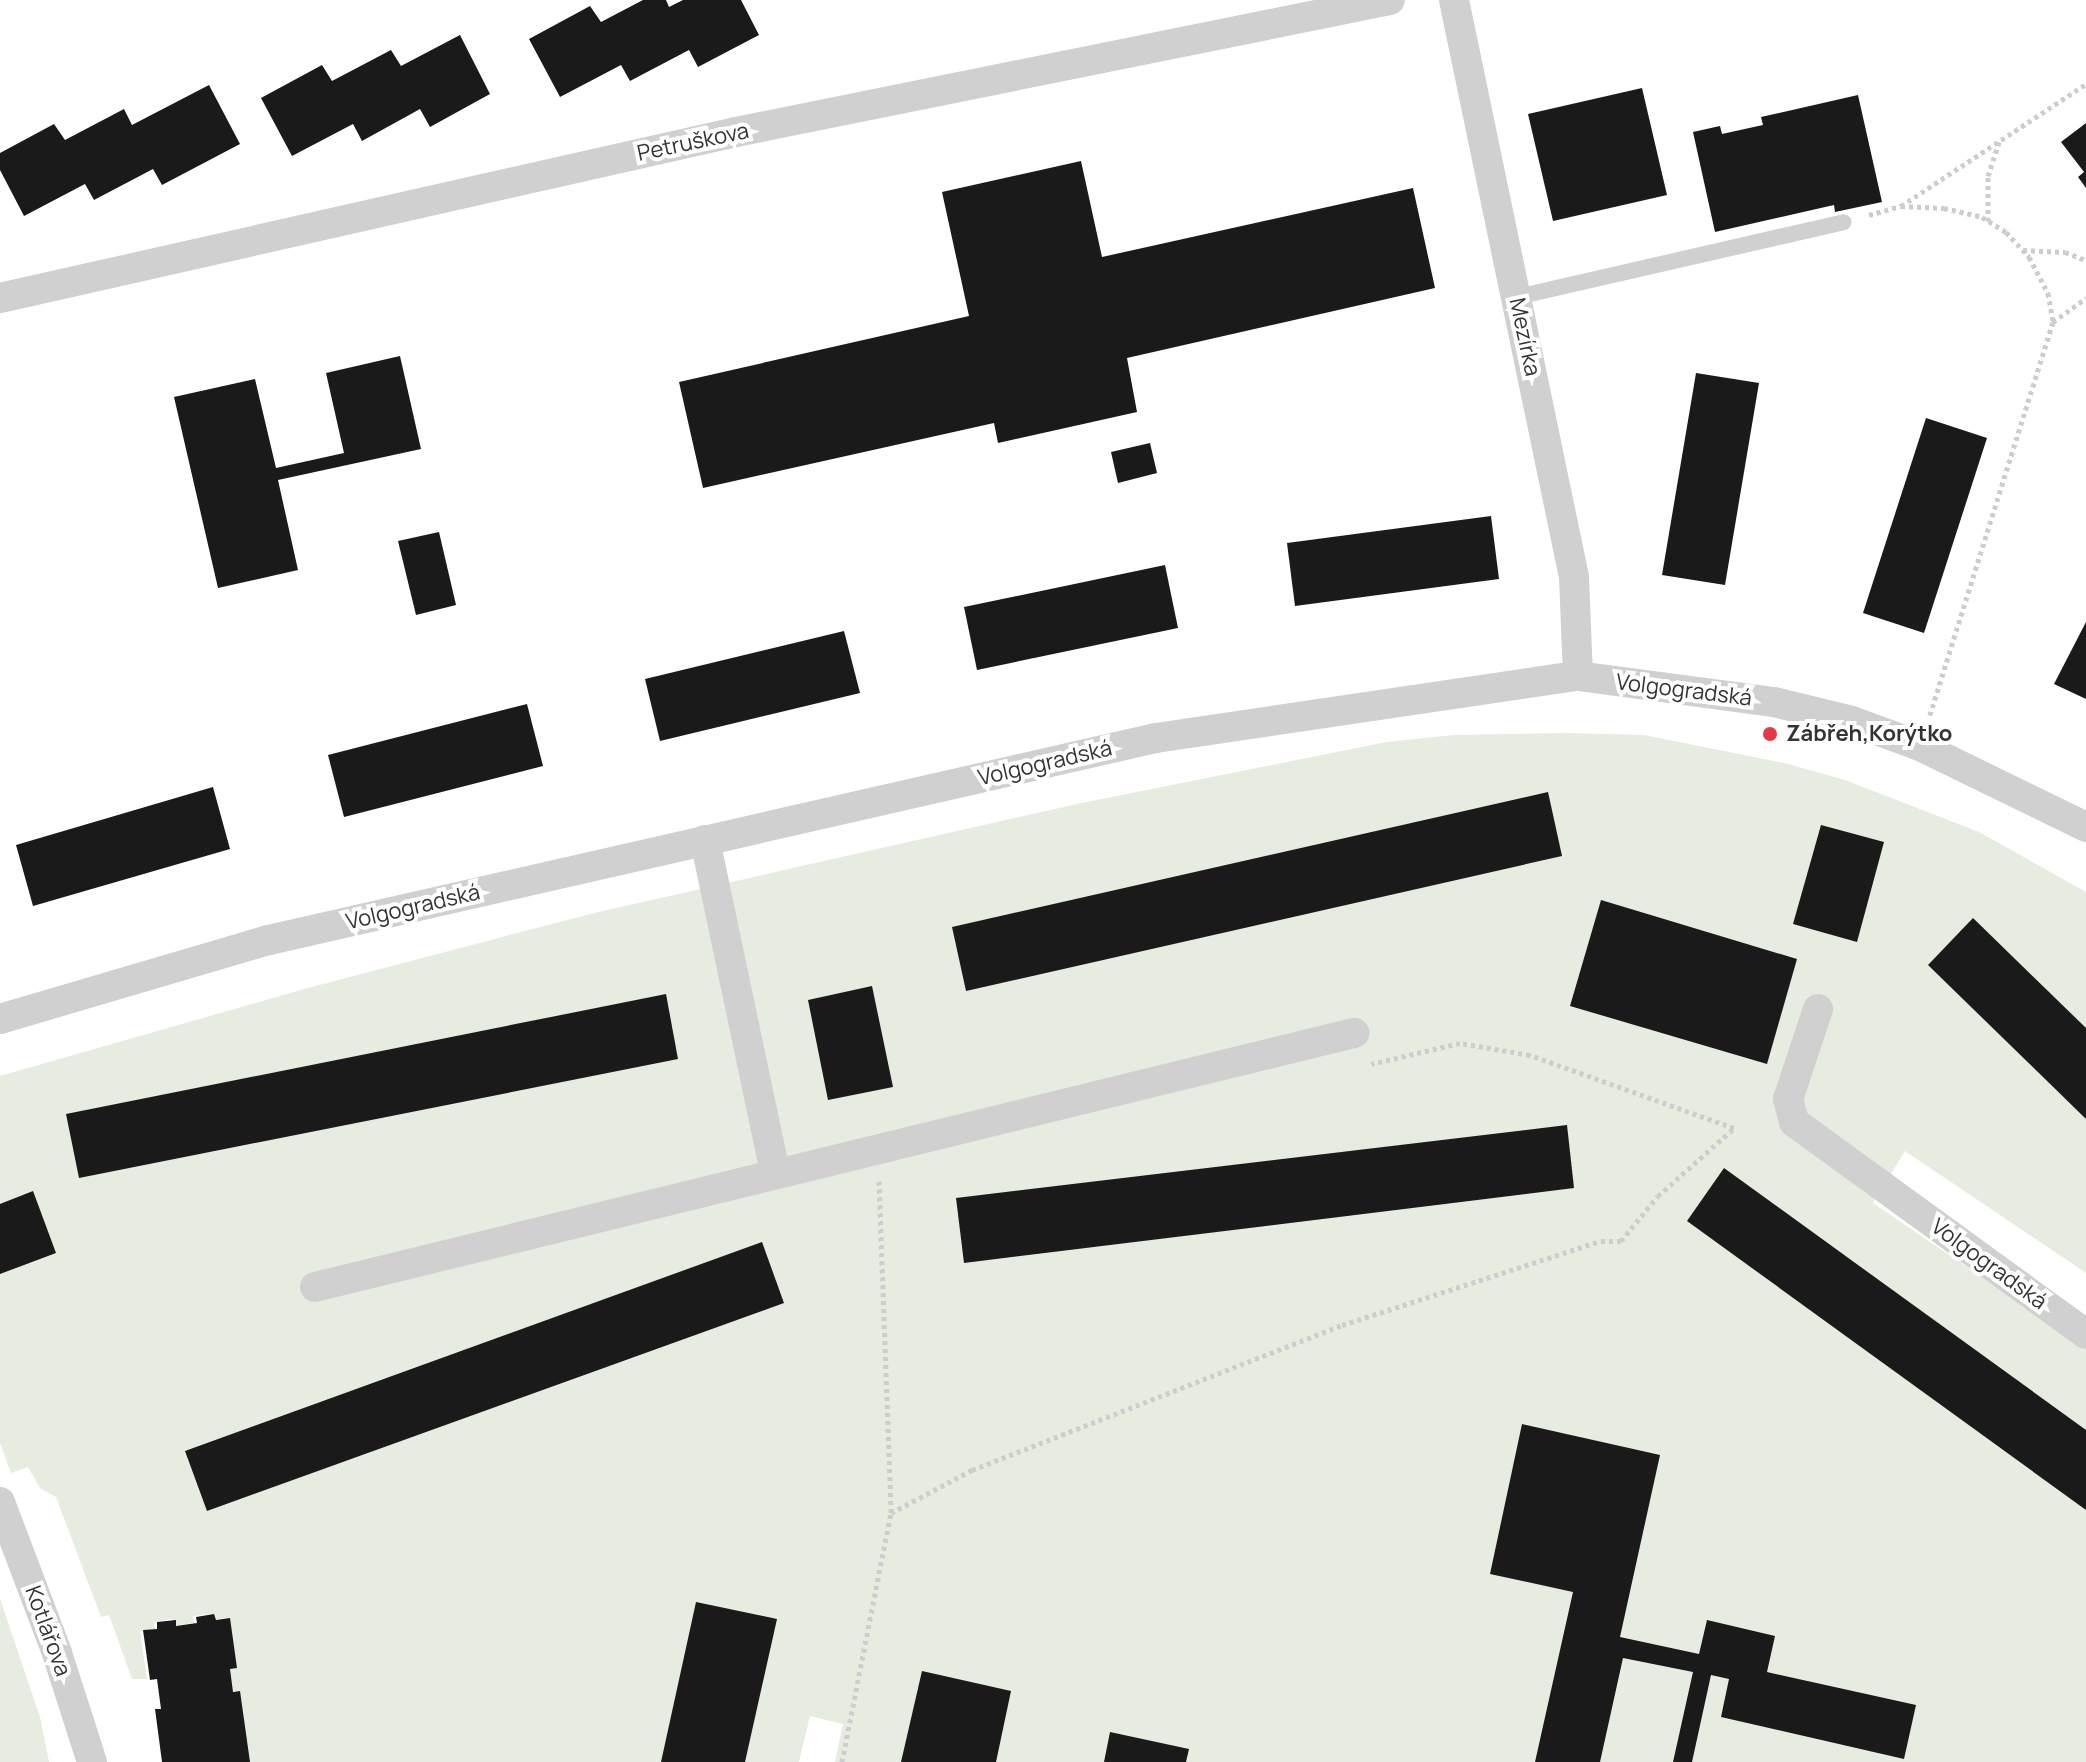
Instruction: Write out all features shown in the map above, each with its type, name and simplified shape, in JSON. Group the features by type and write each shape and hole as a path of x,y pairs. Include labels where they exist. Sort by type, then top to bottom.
{"street":[{"name":"Petruškova","path":"0,298 736,132 1390,0"},
{"name":"Mezírka","path":"1454,0 1574,577 1578,676"},
{"name":"Volgogradská","path":"0,1019 269,940 1156,738 1578,676 1774,702 1852,721 1920,746 2086,827"},
{"path":"705,840 775,1172"},
{"name":"Volgogradská","path":"1818,1009 1788,1099 1794,1122 2086,1334"},
{"path":"315,1287 775,1172 1354,1033"},
{"name":"Kotlářova","path":"0,1502 57,1653 92,1762"}],"lane":[{"path":"1517,297 1844,222"}],"path":[{"path":"1844,222 1901,206 2086,84"},
{"path":"1988,221 1988,176 1999,141"},
{"path":"1901,206 1944,208 1988,221 2006,232 2022,250 2048,293 2053,322 1920,746"},
{"path":"2022,250 2065,252 2086,260"},
{"path":"2053,322 2086,298"},
{"path":"891,1513 972,1470 1342,1325 1601,1241 1621,1241 1658,1196 1734,1128 1530,1055 1460,1043 1356,1068"},
{"path":"842,1762 891,1513 879,1180 895,1176"}],"shaded area":[{"path":"1454,735 1644,735 1784,763 1845,780 1979,832 2086,892 2086,1273 1905,1151 1873,1203 2086,1348 2086,1762 835,1762 843,1724 810,1716 799,1762 247,1762 237,1691 230,1691 227,1668 234,1667 227,1618 213,1620 211,1614 193,1616 194,1623 174,1626 172,1619 154,1622 155,1629 140,1631 147,1679 132,1679 109,1615 101,1617 56,1497 40,1488 28,1467 11,1473 0,1443 0,1076 308,988 594,913 1077,804 1387,742"},
{"path":"0,1599 40,1717 49,1762 0,1762"}],"building":[{"path":"643,0 666,0 669,7 683,0 741,0 759,35 698,67 689,50 630,81 621,65 560,97 529,39 590,6 601,22"},
{"path":"460,35 490,94 430,127 420,109 362,141 353,124 292,156 261,98 322,65 332,81 391,50 401,66"},
{"path":"209,85 240,144 162,185 153,169 94,200 85,184 24,216 0,170 0,153 54,124 65,140 124,109 132,125"},
{"path":"1642,88 1667,195 1553,221 1528,114"},
{"path":"1858,95 1882,202 1835,212 1834,205 1715,232 1693,132 1720,126 1722,134 1763,125 1761,117"},
{"path":"2086,123 2086,188 2078,177 2084,172 2061,142"},
{"path":"1081,161 1102,257 1413,188 1435,288 1127,358 1137,412 998,443 994,423 703,488 679,382 969,316 942,192"},
{"path":"400,356 421,449 278,480 298,570 218,588 174,397 255,379 276,468 344,453 326,373"},
{"path":"1696,373 1759,383 1725,585 1662,575"},
{"path":"1926,418 1987,438 1924,633 1863,613"},
{"path":"1150,443 1157,473 1118,483 1111,452"},
{"path":"1491,516 1499,579 1295,606 1287,543"},
{"path":"439,532 456,605 416,615 398,541"},
{"path":"1165,565 1178,628 977,670 964,607"},
{"path":"2086,622 2086,699 2054,684"},
{"path":"844,631 860,693 660,741 645,679"},
{"path":"527,704 543,766 344,817 328,755"},
{"path":"213,787 230,849 33,906 16,845"},
{"path":"1548,792 1562,856 966,991 952,927"},
{"path":"1821,825 1884,842 1857,942 1793,924"},
{"path":"1601,900 1797,959 1767,1064 1570,1006"},
{"path":"1973,918 2086,1028 2086,1119 1928,965"},
{"path":"872,986 893,1087 828,1100 808,1000"},
{"path":"666,994 678,1059 79,1178 66,1114"},
{"path":"1567,1125 1574,1188 964,1263 956,1198"},
{"path":"1724,1168 2086,1430 2086,1510 1687,1221"},
{"path":"33,1191 56,1253 0,1274 0,1204"},
{"path":"762,1242 784,1303 207,1511 185,1451"},
{"path":"1522,1424 1660,1455 1620,1637 1699,1654 1707,1620 1775,1636 1767,1672 1916,1705 1904,1759 1721,1717 1729,1679 1711,1675 1692,1762 1673,1762 1693,1672 1623,1658 1600,1762 1535,1762 1573,1592 1490,1574"},
{"path":"696,1602 777,1619 745,1762 661,1762"},
{"path":"214,1614 216,1620 230,1618 237,1668 230,1669 233,1692 240,1691 250,1762 162,1762 155,1709 161,1709 157,1679 150,1680 143,1630 157,1629 157,1622 176,1620 176,1626 197,1623 196,1617"},
{"path":"922,1671 1011,1691 996,1762 901,1762"},
{"path":"1110,1732 1189,1749 1186,1762 1104,1762"}],"place":[{"name":"Zábřeh,Korýtko","path":"1770,734"}]}
